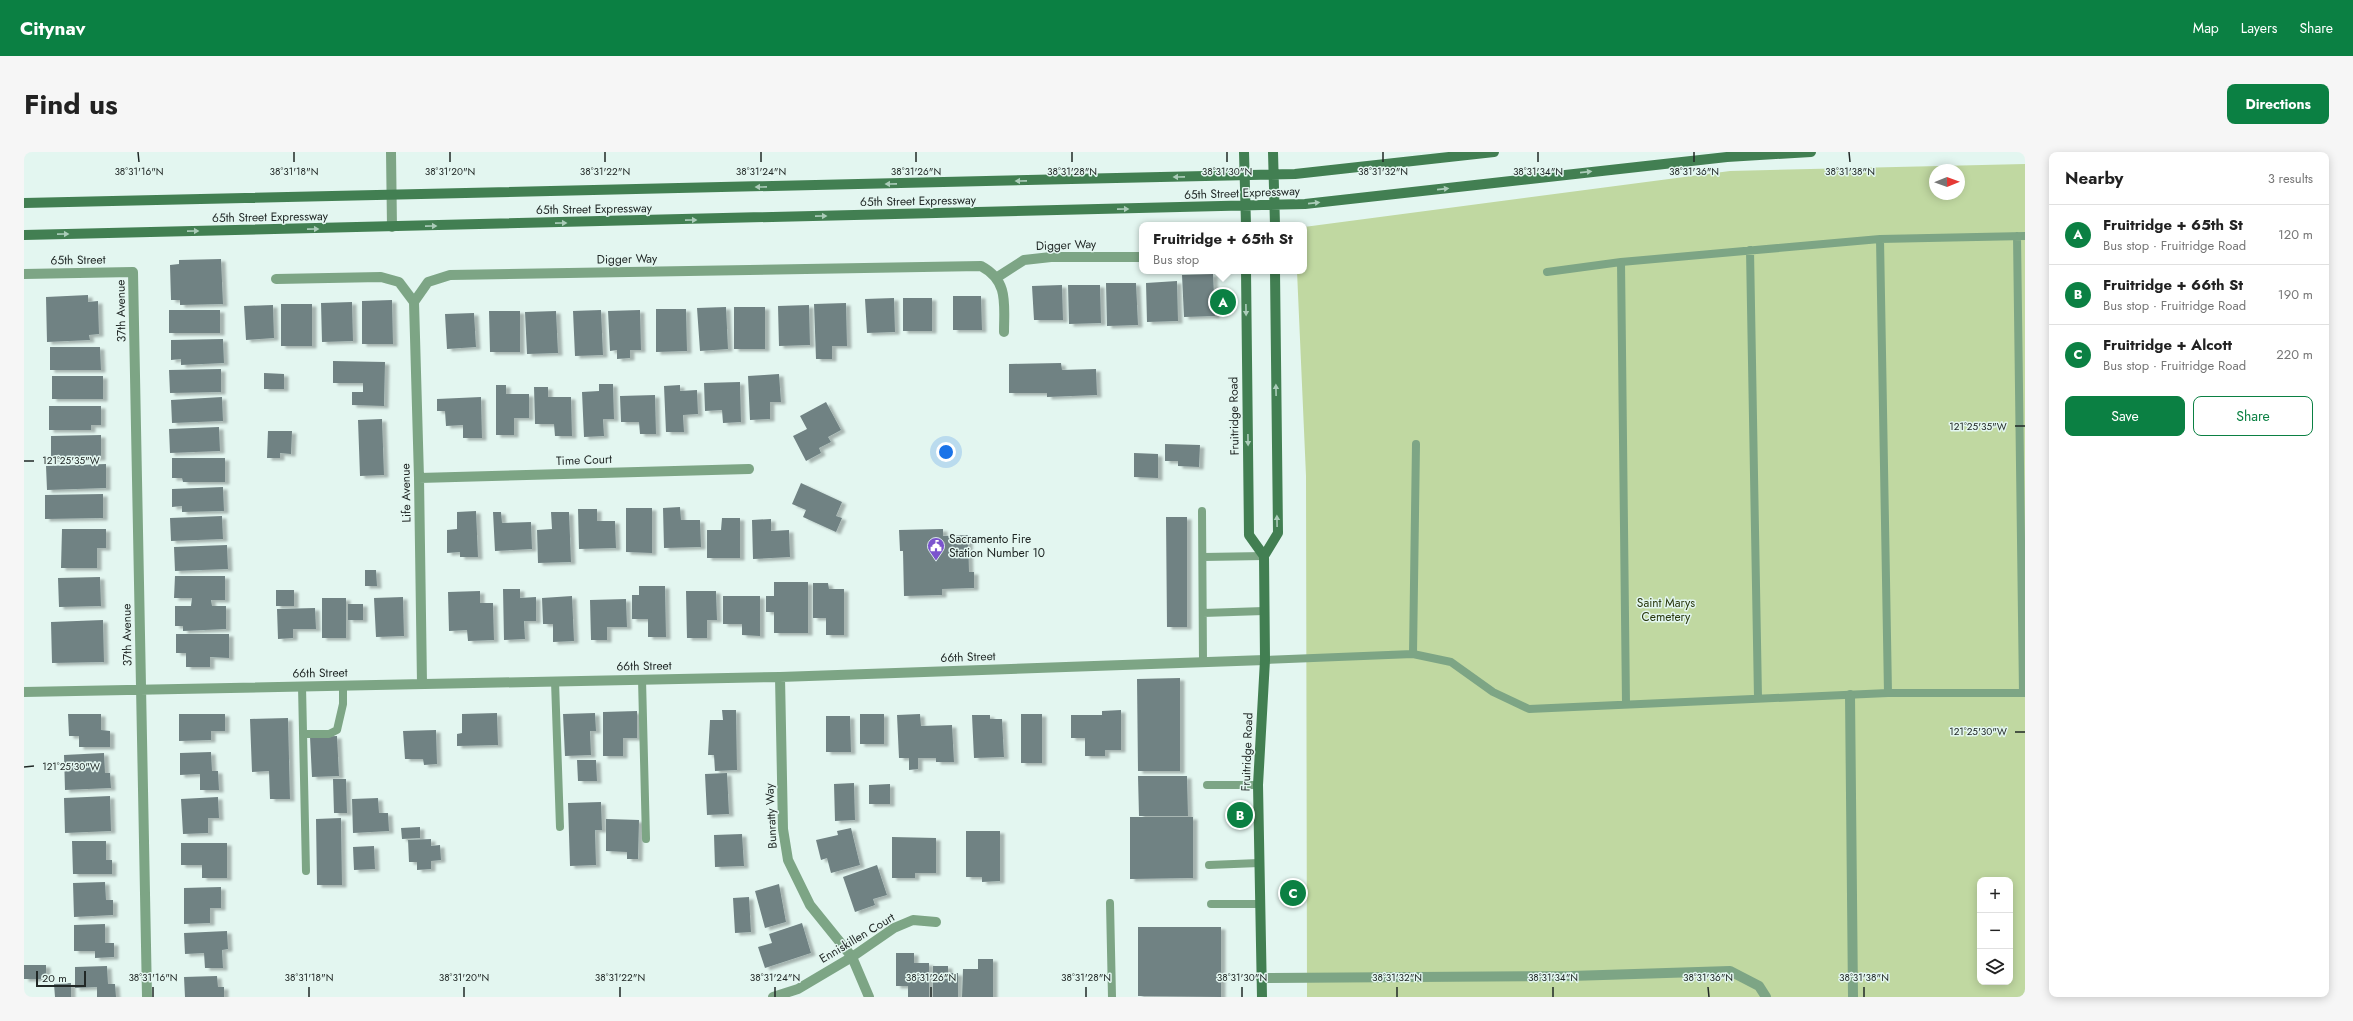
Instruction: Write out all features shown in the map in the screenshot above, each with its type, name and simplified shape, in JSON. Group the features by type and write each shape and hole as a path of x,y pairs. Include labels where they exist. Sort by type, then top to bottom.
{"main road":[{"path":"1244,152 1246,222"},
{"path":"1273,152 1275,222"},
{"name":"65th Street Expressway","path":"24,203 1274,175 1494,152"},
{"name":"65th Street Expressway","path":"24,235 1246,207 1313,203 1727,157 1810,152"},
{"name":"Fruitridge Road","path":"1246,274 1249,535 1264,556 1265,660 1258,785 1262,997"},
{"path":"1264,556 1278,533 1275,274"}],"street":[{"path":"391,152 392,227"},
{"name":"Digger Way","path":"996,278 1024,260 1051,257 1139,257"},
{"name":"Digger Way","path":"414,302 428,282 450,275 981,266 996,278 1004,292 1004,332"},
{"name":"65th Street","path":"24,274 133,272"},
{"name":"37th Avenue","path":"133,272 147,997"},
{"path":"276,279 381,277 399,282 414,302"},
{"name":"Life Avenue","path":"414,302 419,478 422,684"},
{"name":"Time Court","path":"419,478 749,469"},
{"name":"66th Street","path":"24,692 780,677 1265,660"},
{"name":"Bunratty Way","path":"780,677 783,829 788,860 810,905 852,957 869,997"},
{"path":"1850,695 1853,997"},
{"name":"Enniskillen Court","path":"773,997 798,989 852,957 894,928 913,920 936,922"},
{"path":"1261,978 1571,976 1730,971 1759,986 1766,997"}],"lane":[{"path":"1265,660 1413,654 1451,662 1493,692 1530,709 1888,693 2024,693 2021,236 1880,239 1620,262 1547,272"},
{"path":"1880,239 1888,693"},
{"path":"1750,250 1758,698"},
{"path":"1620,262 1626,704"},
{"path":"1413,654 1416,444"},
{"path":"1202,511 1203,661"},
{"path":"1203,557 1264,556"},
{"path":"1203,613 1264,611"},
{"path":"642,679 646,839"},
{"path":"555,681 560,827"},
{"path":"303,734 329,734 337,730 344,704 343,685"},
{"path":"302,686 306,871"},
{"path":"1207,785 1258,785"},
{"path":"1209,865 1260,863"},
{"path":"1110,903 1112,997"},
{"path":"1211,904 1260,904"}],"green space":[{"name":"Saint Marys Cemetery","path":"2025,164 2025,997 1307,997 1306,476 1297,274 1307,274 1307,227 1730,171 1929,166 1929,200 1965,200 1965,165"}],"building":[{"path":"221,259 223,304 180,305 180,300 171,300 170,265 179,264 179,260"},
{"path":"1213,274 1215,316 1184,317 1182,275"},
{"path":"1177,281 1178,321 1147,322 1146,283"},
{"path":"1106,283 1136,283 1138,325 1107,326"},
{"path":"1062,285 1063,320 1034,320 1032,286"},
{"path":"1068,285 1100,285 1101,323 1069,324"},
{"path":"88,295 88,302 98,301 99,334 89,335 90,340 47,342 46,297"},
{"path":"953,296 981,296 982,330 953,330"},
{"path":"894,298 895,332 867,333 865,299"},
{"path":"903,298 932,298 932,331 903,331"},
{"path":"392,300 393,344 362,344 362,301"},
{"path":"352,302 353,341 322,342 321,303"},
{"path":"846,303 847,346 832,346 832,359 816,359 814,304"},
{"path":"281,304 312,304 312,346 281,346"},
{"path":"273,305 274,338 246,340 244,306"},
{"path":"809,305 810,345 779,346 778,306"},
{"path":"726,307 728,349 700,351 697,308"},
{"path":"734,307 765,307 765,349 734,349"},
{"path":"656,309 686,309 687,351 656,352"},
{"path":"169,310 220,310 220,333 169,333"},
{"path":"601,310 603,355 575,356 573,311"},
{"path":"640,310 641,350 630,350 630,358 617,359 617,350 610,351 608,311"},
{"path":"489,311 520,311 520,352 490,352"},
{"path":"556,311 558,353 527,354 525,312"},
{"path":"474,313 476,347 447,349 445,314"},
{"path":"223,339 224,363 181,365 181,359 171,360 171,340"},
{"path":"50,347 100,347 101,370 50,370"},
{"path":"333,361 385,362 384,406 352,405 352,392 363,392 363,383 333,383"},
{"path":"1061,363 1062,370 1096,369 1097,395 1047,397 1047,393 1009,393 1009,364"},
{"path":"221,369 221,392 170,393 169,370"},
{"path":"264,373 284,374 284,389 264,389"},
{"path":"779,374 781,402 770,402 770,419 750,420 748,376"},
{"path":"52,376 103,376 103,399 52,399"},
{"path":"740,382 741,422 723,423 722,410 705,411 704,383"},
{"path":"599,384 613,384 614,419 603,419 604,436 584,437 582,392 599,391"},
{"path":"496,385 506,385 506,394 529,394 529,418 514,418 514,435 496,435"},
{"path":"680,385 680,391 697,390 698,414 683,415 684,432 666,432 664,386"},
{"path":"534,387 548,387 548,397 571,397 572,436 555,436 554,424 535,424"},
{"path":"655,395 656,434 640,434 639,422 621,422 620,396"},
{"path":"222,397 223,421 172,423 171,400"},
{"path":"481,397 482,438 463,438 463,425 446,426 445,411 437,411 437,399"},
{"path":"826,402 841,430 828,437 831,442 819,448 821,453 806,461 793,436 807,429 800,416"},
{"path":"49,406 101,406 101,425 91,425 91,430 49,430"},
{"path":"382,419 384,475 360,476 358,420"},
{"path":"219,427 220,451 170,453 169,429"},
{"path":"268,431 292,431 291,454 280,453 280,458 267,458"},
{"path":"101,435 101,458 51,459 51,436"},
{"path":"1165,444 1200,445 1199,467 1178,466 1178,461 1165,461"},
{"path":"1134,453 1158,454 1158,478 1134,477"},
{"path":"172,458 225,458 225,482 183,482 182,478 172,478"},
{"path":"106,464 106,488 47,490 46,466"},
{"path":"801,483 842,502 836,516 842,518 836,532 803,517 806,510 792,504"},
{"path":"223,487 224,511 182,512 182,506 172,507 172,489"},
{"path":"103,494 103,518 45,519 45,495"},
{"path":"680,507 681,520 700,520 701,547 664,548 663,508"},
{"path":"626,508 652,508 652,553 626,552"},
{"path":"578,509 597,509 597,521 615,521 616,548 579,549"},
{"path":"476,511 478,557 460,557 460,552 447,553 447,530 457,529 457,512"},
{"path":"493,512 501,512 502,523 531,522 532,549 495,551"},
{"path":"551,512 569,512 571,562 538,563 537,530 552,529"},
{"path":"222,516 223,539 171,541 170,518"},
{"path":"1166,517 1187,517 1187,627 1167,627"},
{"path":"722,518 740,518 740,558 707,558 707,530 721,530"},
{"path":"771,519 771,531 789,530 790,557 753,559 752,520"},
{"path":"62,529 106,529 106,548 97,548 97,568 61,568"},
{"name":"Sacramento Fire Station Number 10","path":"943,529 943,536 968,535 969,572 974,572 974,588 942,589 942,595 904,596 903,551 900,551 899,530"},
{"path":"227,545 228,569 175,571 174,547"},
{"path":"365,570 376,570 377,586 365,586"},
{"path":"175,576 225,576 225,600 211,600 212,606 226,606 226,629 183,631 183,626 175,626 175,606 191,606 192,598 174,598"},
{"path":"100,577 101,606 59,607 58,578"},
{"path":"774,582 808,582 808,633 774,633 774,612 766,612 766,596 774,596"},
{"path":"813,583 828,583 829,589 844,589 844,635 826,635 826,618 813,618"},
{"path":"639,586 665,586 666,637 648,637 648,619 632,619 632,595 639,595"},
{"path":"503,589 520,589 520,598 536,597 536,621 524,621 525,639 504,640"},
{"path":"276,590 294,590 294,606 276,606"},
{"path":"480,591 480,603 493,603 494,640 468,641 467,630 449,631 448,592"},
{"path":"686,591 716,591 717,620 707,620 707,638 687,638"},
{"path":"572,596 574,641 553,642 553,624 543,624 542,598"},
{"path":"723,596 760,596 760,636 742,635 742,624 723,624"},
{"path":"403,597 404,636 376,637 374,598"},
{"path":"322,598 346,598 346,638 322,638"},
{"path":"626,599 627,627 607,627 607,640 591,640 590,600"},
{"path":"348,604 363,604 363,620 348,620"},
{"path":"315,608 316,629 293,629 293,638 278,639 277,609"},
{"path":"103,620 104,662 52,663 51,622"},
{"path":"176,634 229,634 229,658 210,657 210,667 186,667 186,653 176,653"},
{"path":"1180,678 1180,771 1138,771 1137,679"},
{"path":"722,710 736,710 737,770 715,771 714,755 708,755 710,720 723,720"},
{"path":"1121,710 1121,750 1105,750 1105,756 1085,756 1085,738 1071,738 1071,715 1102,715 1102,711"},
{"path":"637,711 637,738 623,738 623,756 603,756 603,712"},
{"path":"497,713 498,745 457,746 457,734 462,733 462,714"},
{"path":"595,713 596,731 590,731 591,755 565,756 563,714"},
{"path":"68,714 101,714 101,730 110,731 110,747 79,747 79,736 69,736"},
{"path":"179,714 225,714 225,731 211,731 211,740 179,741"},
{"path":"860,714 884,714 884,744 860,744"},
{"path":"920,714 921,726 952,725 954,762 936,762 936,758 918,758 918,769 909,770 909,758 899,758 897,715"},
{"path":"1021,714 1042,714 1042,763 1021,763"},
{"path":"972,715 990,715 990,719 1002,719 1004,757 974,758"},
{"path":"826,716 850,716 851,752 826,752"},
{"path":"288,718 290,799 270,799 269,771 252,772 250,719"},
{"path":"436,730 437,764 424,765 423,759 405,759 403,731"},
{"path":"337,736 339,776 312,777 310,737"},
{"path":"211,752 212,771 218,771 219,790 200,790 200,774 180,775 180,753"},
{"path":"104,753 105,773 110,773 111,788 65,790 64,755"},
{"path":"577,760 596,760 597,781 578,781"},
{"path":"727,773 729,814 707,815 705,774"},
{"path":"1138,776 1187,776 1188,816 1139,816"},
{"path":"333,779 346,779 347,813 334,813"},
{"path":"854,783 855,820 835,821 834,784"},
{"path":"890,784 890,804 869,804 869,785"},
{"path":"110,796 111,831 65,833 64,798"},
{"path":"218,797 219,818 208,818 208,833 183,834 181,799"},
{"path":"378,798 379,813 388,813 389,831 353,833 352,799"},
{"path":"601,802 602,830 595,830 596,865 570,866 568,803"},
{"path":"1130,817 1193,817 1193,878 1130,879"},
{"path":"341,818 342,885 317,885 316,819"},
{"path":"606,819 639,820 638,859 627,859 627,852 606,851"},
{"path":"420,827 420,838 402,839 401,828"},
{"path":"851,828 860,865 831,873 827,858 821,860 816,840 838,835 837,831"},
{"path":"966,831 1000,831 1000,881 982,882 982,877 966,877"},
{"path":"742,834 744,866 715,867 714,835"},
{"path":"892,837 936,838 936,873 915,873 915,878 892,878"},
{"path":"431,839 431,846 440,845 441,860 431,861 431,869 417,870 417,862 409,862 408,840"},
{"path":"72,841 106,841 106,860 112,860 112,874 73,874"},
{"path":"181,843 227,843 227,878 202,878 202,865 181,865"},
{"path":"374,846 375,869 354,870 353,847"},
{"path":"877,865 887,895 873,899 875,905 855,912 843,877"},
{"path":"105,882 106,900 113,900 113,915 74,917 73,883"},
{"path":"779,884 786,922 765,928 755,891"},
{"path":"221,887 221,908 210,908 210,923 184,924 184,888"},
{"path":"749,897 751,932 735,933 733,898"},
{"path":"802,923 811,953 765,968 758,947 772,943 769,934"},
{"path":"105,924 105,943 114,943 114,957 95,958 95,951 74,951 74,925"},
{"path":"1138,927 1221,927 1221,997 1138,996"},
{"path":"227,931 228,949 222,950 223,968 205,968 204,953 185,954 184,933"},
{"path":"896,953 914,953 914,963 929,963 929,997 908,997 908,986 896,986"},
{"path":"978,959 993,959 993,997 962,997 963,969 978,969"},
{"path":"24,965 46,965 46,979 24,979"},
{"path":"107,966 108,984 115,984 116,997 97,997 97,987 75,988 75,967"},
{"path":"933,966 948,966 948,973 958,973 958,997 933,997"},
{"path":"217,976 218,987 224,987 224,997 185,997 184,977"},
{"path":"71,983 71,997 55,997 54,984"}],"place":[{"name":"Fruitridge + 65th St","path":"1223,302"},
{"name":"Sacramento Fire Station Number 10","path":"936,561"},
{"name":"Fruitridge + 66th St","path":"1240,815"},
{"name":"Fruitridge + Alcott","path":"1293,893"}]}
